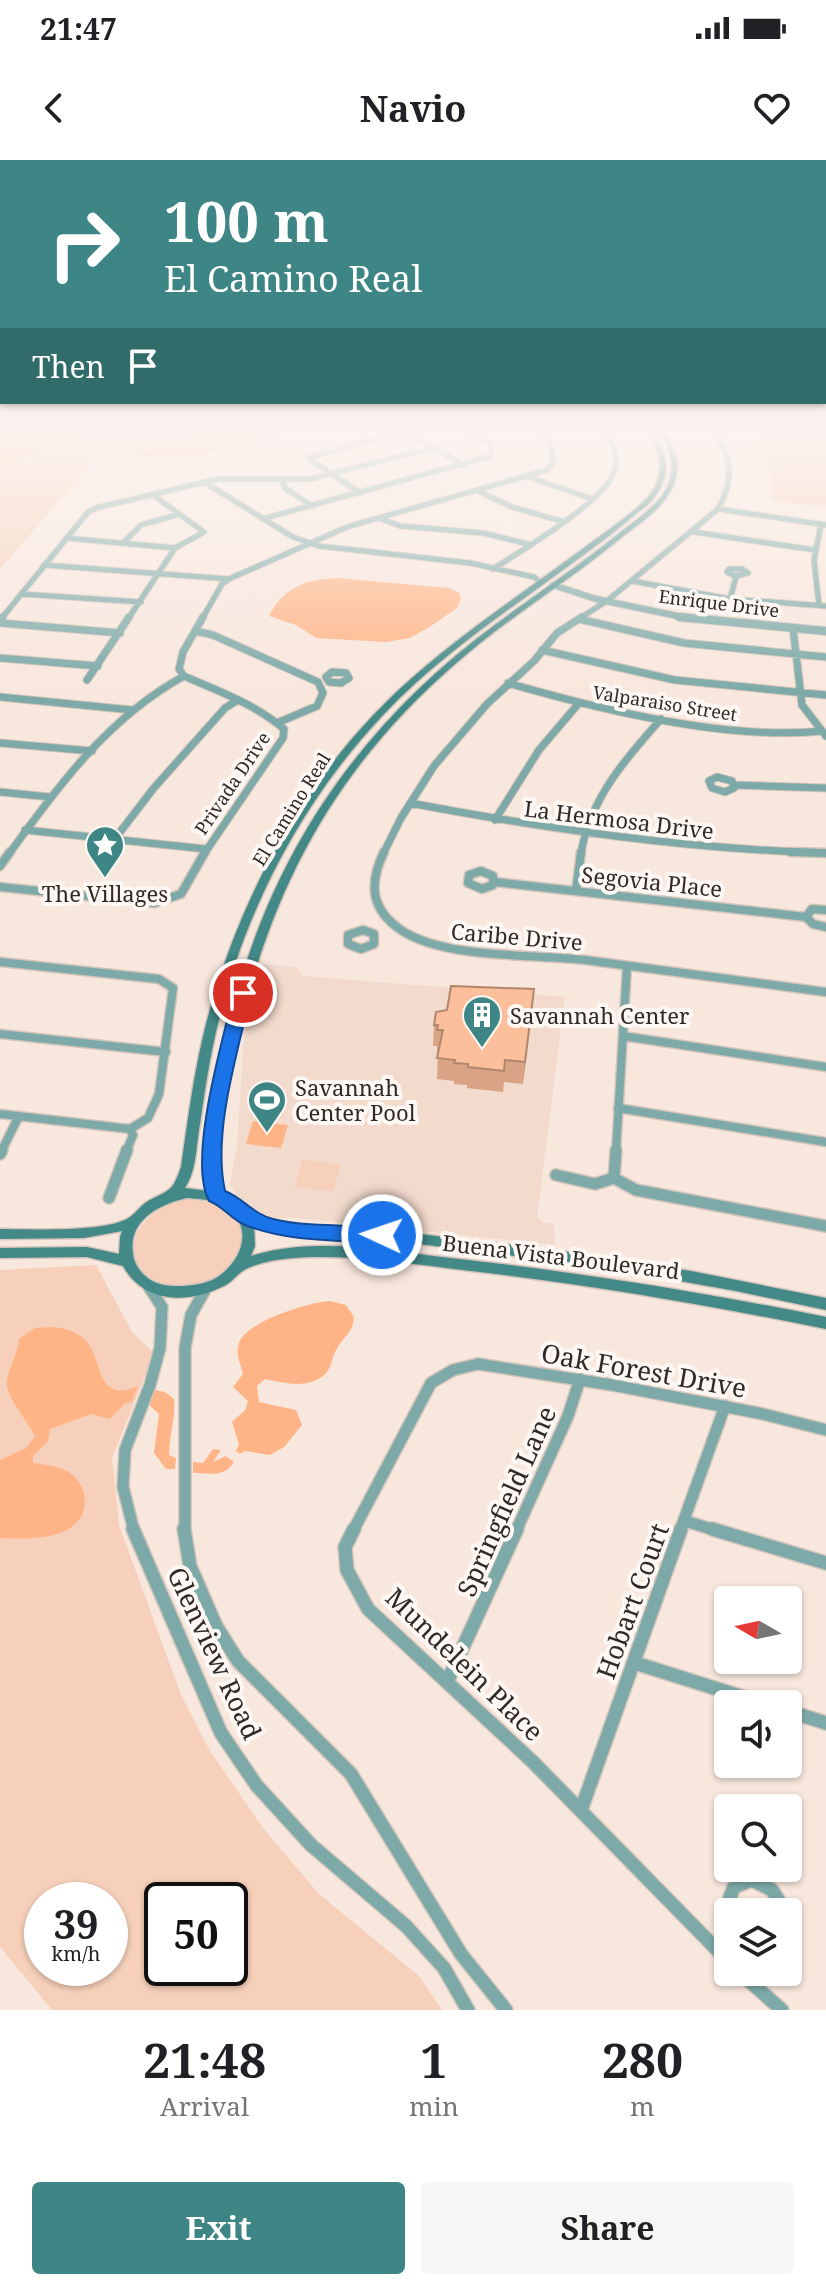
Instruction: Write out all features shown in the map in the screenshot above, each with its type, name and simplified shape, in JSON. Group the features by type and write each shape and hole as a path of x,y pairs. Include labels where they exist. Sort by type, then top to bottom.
{"main road":[{"name":"El Camino Real","path":"172,1196 182,1183 187,1167 213,1021 242,933 276,859 315,792 345,752 391,702 448,651 624,518"},
{"name":"El Camino Real","path":"216,1195 211,1170 222,1083 234,1022 260,935 292,861 331,796 381,730 434,677 638,518"},
{"path":"540,582 553,585"},
{"path":"200,1083 222,1083"},
{"path":"0,1234 112,1230 133,1222 150,1206 187,1193 216,1195 228,1200 246,1217 252,1232 250,1248 243,1264 231,1276 205,1290 185,1293 149,1287 134,1276 126,1261 124,1248 133,1222"},
{"name":"Buena Vista Boulevard","path":"246,1217 274,1228 382,1235 563,1255 754,1287 826,1304"},
{"path":"378,1255 382,1235"},
{"path":"0,1253 87,1252 126,1261"},
{"name":"Buena Vista Boulevard","path":"243,1264 279,1252 378,1255 594,1280 699,1296 826,1323"}],"street":[{"path":"0,622 83,518"},
{"path":"123,543 141,525 165,518"},
{"path":"87,680 175,548 204,532 186,518"},
{"path":"0,866 50,797 92,751 151,694 184,676 179,663 222,584 309,543 378,518"},
{"path":"380,518 400,526 474,532 528,544"},
{"path":"552,518 561,521"},
{"path":"493,569 565,518"},
{"path":"374,934 393,924 375,900 373,880 410,803 451,745 557,633 608,600 708,518"},
{"path":"632,581 730,599 822,606 815,550 823,524 783,518"},
{"path":"262,519 309,543 337,550 459,562 493,569 527,582 540,582"},
{"path":"694,532 815,550"},
{"path":"66,538 175,548"},
{"path":"44,565 229,579"},
{"path":"730,599 736,577"},
{"name":"Enrique Drive","path":"553,585 596,599 686,618 826,631"},
{"path":"21,594 141,602"},
{"path":"579,619 684,643 826,657"},
{"path":"0,622 120,633"},
{"path":"793,628 805,712 823,734"},
{"path":"195,631 213,635 318,682 327,680"},
{"path":"542,650 675,680 826,695"},
{"path":"0,658 98,666"},
{"name":"Privada Drive","path":"0,887 162,902 181,894 206,849 283,738 284,729 238,700 184,676"},
{"path":"277,723 317,706 323,693 318,682"},
{"name":"Valparaiso Street","path":"508,683 579,703 661,719 792,734 823,734"},
{"path":"0,697 132,710"},
{"path":"114,840 173,766 225,708 238,700"},
{"path":"495,820 539,750 579,703"},
{"path":"576,891 585,835 613,780 661,719"},
{"path":"0,743 92,751"},
{"path":"735,785 826,788"},
{"path":"0,792 50,797"},
{"name":"La Hermosa Drive","path":"410,803 585,835 692,847 826,853"},
{"path":"25,830 206,849"},
{"name":"Segovia Place","path":"495,882 806,917 813,924 826,927"},
{"name":"Segovia Place","path":"806,917 812,909 826,910"},
{"name":"Caribe Drive","path":"393,924 417,939 451,949 627,966 826,992"},
{"path":"0,962 166,981 173,988 166,1052 154,1106 148,1118 130,1129 1,1116"},
{"path":"614,1178 627,966"},
{"path":"0,1034 166,1052"},
{"path":"623,1036 826,1067"},
{"path":"618,1108 826,1142"},
{"path":"0,1154 19,1116"},
{"path":"109,1198 133,1135 130,1129"},
{"path":"556,1175 595,1184 614,1178 636,1190 826,1226"},
{"name":"Glenview Road","path":"149,1287 162,1307 160,1348 150,1385 125,1450 123,1487 129,1516 221,1733 257,1786 311,1845 406,1926 444,1968 468,2010"},
{"name":"Glenview Road","path":"205,1290 191,1315 185,1348 184,1527 190,1566 216,1626 238,1661 351,1774 461,1954 506,2010"},
{"name":"Oak Forest Drive","path":"453,1370 478,1364 580,1379 725,1406 826,1430"},
{"name":"Mundelein Place","path":"453,1370 431,1383 345,1547 347,1570 368,1609 581,1810 714,1943"},
{"name":"Springfield Lane","path":"447,1682 536,1488 580,1379"},
{"name":"Hobart Court","path":"581,1810 725,1406"},
{"path":"685,1521 826,1563"},
{"path":"635,1663 721,1690"},
{"path":"802,1715 826,1723"},
{"path":"730,1898 734,1888 750,1879 768,1884 779,1898"},
{"path":"755,1986 782,2010"}],"shaded area":[{"path":"0,518 44,518 0,569"},
{"path":"337,578 449,588 459,593 461,598 457,608 431,626 410,638 386,642 316,638 296,625 269,616 281,598 296,587"},
{"path":"263,964 296,967 302,976 565,997 537,1217 554,1224 555,1245 295,1218 267,1219 255,1215 239,1201 230,1184 237,1146 244,1035"},
{"name":"Savannah Center Pool","path":"253,1121 288,1125 281,1148 246,1144"},
{"path":"302,1160 340,1164 334,1191 295,1187"},
{"path":"190,1199 215,1205 235,1218 243,1237 241,1249 224,1271 202,1282 166,1285 148,1278 137,1266 133,1251 136,1235 147,1220 165,1207"},
{"path":"96,1265 132,1332 154,1353 112,1458 119,1525 181,1695 210,1751 263,1828 319,1894 419,1976 442,2010 52,2010 32,1986 128,1986 128,1882 24,1882 24,1976 0,1947 0,1270"},
{"path":"330,1301 346,1305 354,1317 352,1327 336,1350 326,1373 313,1382 289,1383 265,1379 257,1386 259,1402 296,1410 302,1425 284,1447 270,1455 245,1451 240,1454 236,1451 239,1444 232,1422 245,1410 248,1401 233,1387 243,1374 238,1355 239,1343 244,1335 265,1321 294,1309"},
{"path":"35,1328 70,1331 86,1341 107,1385 124,1390 138,1386 132,1401 124,1404 110,1419 91,1414 50,1429 48,1441 33,1456 33,1463 63,1469 78,1481 85,1498 82,1515 76,1523 60,1533 44,1537 0,1538 0,1460 26,1448 35,1436 10,1394 8,1376 19,1339"},
{"path":"155,1390 165,1392 174,1399 169,1455 176,1458 175,1469 166,1469 154,1453 159,1414 149,1405"},
{"path":"213,1449 221,1450 213,1462 226,1456 234,1462 221,1473 193,1473 193,1462 203,1463"}],"building":[{"name":"Savannah Center","path":"451,986 534,989 525,1062 505,1060 504,1071 468,1067 468,1064 454,1063 455,1060 437,1058 443,1030 437,1030 438,1025 434,1025 436,1012 447,1010"}],"place":[{"name":"The Villages","path":"105,879"},
{"name":"Savannah Center","path":"482,1049"},
{"name":"Savannah Center Pool","path":"267,1134"}],"route":[{"path":"243,993 219,1097 211,1170 216,1195 239,1208 246,1217 274,1228 382,1235"}]}
